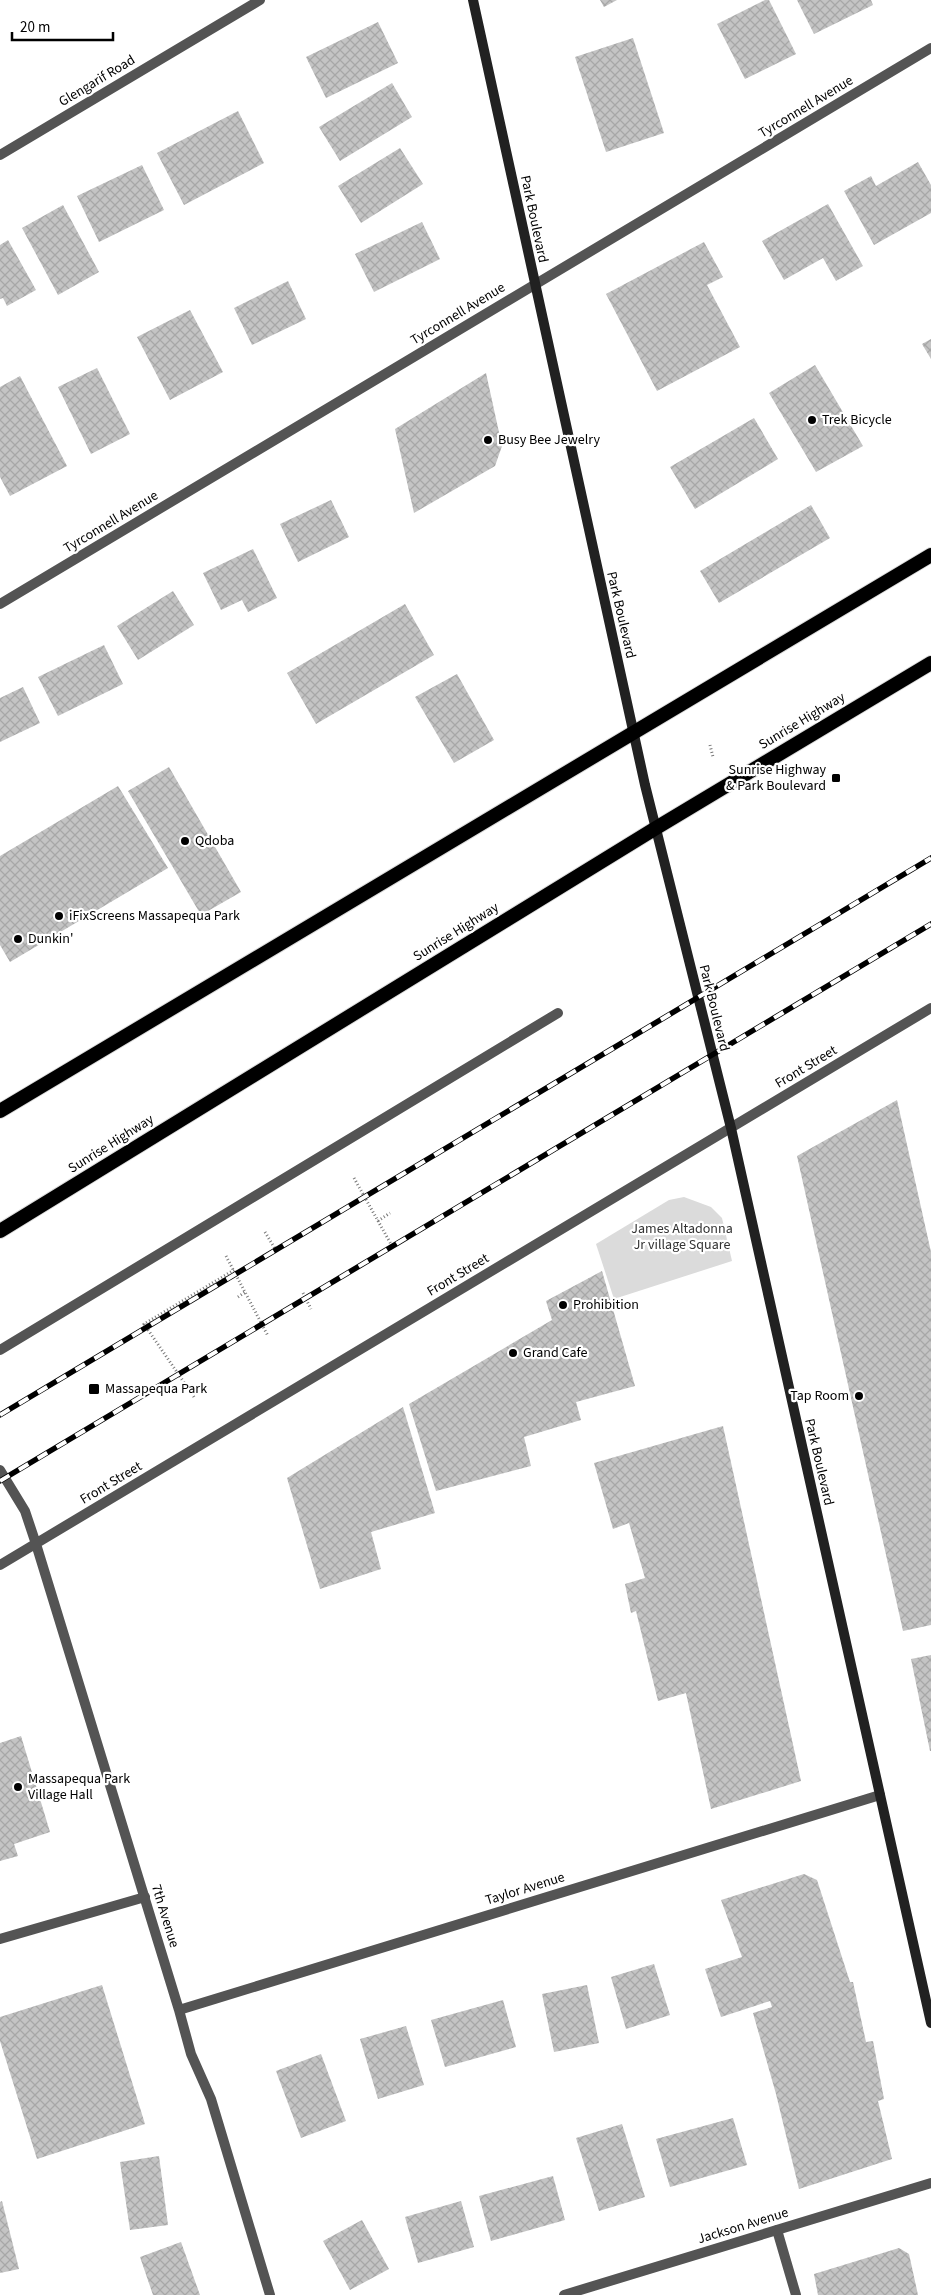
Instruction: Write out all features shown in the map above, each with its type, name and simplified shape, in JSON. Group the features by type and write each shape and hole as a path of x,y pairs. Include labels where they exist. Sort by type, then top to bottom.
{"highway":[{"path":"0,1111 931,555"},
{"name":"Sunrise Highway","path":"0,1231 656,828 931,663"}],"main road":[{"name":"Park Boulevard","path":"473,0 633,733 731,1128 931,2023"}],"street":[{"name":"Glengarif Road","path":"0,155 260,0"},
{"name":"Tyrconnell Avenue","path":"0,604 931,48"},
{"name":"Front Street","path":"0,1565 931,1008"},
{"path":"0,1350 558,1013"},
{"name":"7th Avenue","path":"0,1470 25,1511 36,1544 145,1897 191,2054 211,2099 270,2295"},
{"name":"Taylor Avenue","path":"179,2010 880,1795"},
{"path":"0,1939 145,1897"},
{"name":"Jackson Avenue","path":"564,2295 931,2183"},
{"path":"777,2230 796,2295"}],"path":[{"path":"710,745 713,757"},
{"path":"354,1178 392,1246"},
{"path":"378,1221 390,1213"},
{"path":"265,1232 277,1252"},
{"path":"226,1256 268,1336"},
{"path":"194,1397 144,1324 234,1270"},
{"path":"238,1297 245,1292"},
{"path":"303,1292 311,1309"}],"green space":[{"name":"James Altadonna Jr village Square","path":"684,1197 711,1207 722,1218 732,1261 614,1299 596,1244 669,1200"}],"building":[{"path":"600,0 617,0 604,7"},
{"path":"765,0 769,0 796,54 745,79 717,24"},
{"path":"797,0 871,0 873,5 814,34"},
{"path":"378,22 398,63 326,98 306,57"},
{"path":"633,38 664,133 606,152 575,57"},
{"path":"392,83 412,117 340,161 319,127"},
{"path":"238,111 264,163 184,205 157,153"},
{"path":"400,148 423,184 361,223 338,186"},
{"path":"918,162 931,185 931,213 874,245 844,191 871,176 876,186"},
{"path":"142,165 164,210 99,242 77,196"},
{"path":"828,204 863,266 836,281 823,258 784,280 762,241"},
{"path":"63,205 99,272 58,295 22,228"},
{"path":"422,222 440,259 374,292 355,254"},
{"path":"8,240 36,290 7,306 3,298 0,299 0,245"},
{"path":"704,242 723,277 707,285 740,347 657,391 606,294"},
{"path":"288,281 306,319 252,345 234,308"},
{"path":"190,310 223,372 170,400 137,337"},
{"path":"931,339 931,359 922,344"},
{"path":"815,365 863,446 816,472 769,393"},
{"path":"97,368 130,434 91,454 58,387"},
{"path":"486,373 502,446 495,466 414,513 395,429"},
{"path":"20,376 67,466 10,496 0,477 0,387"},
{"path":"754,418 778,459 695,509 670,467"},
{"path":"331,500 349,537 298,562 280,524"},
{"path":"811,505 830,538 719,603 700,571"},
{"path":"253,549 277,598 248,612 242,600 221,610 203,573"},
{"path":"173,591 194,625 138,660 117,626"},
{"path":"405,604 434,655 316,724 287,673"},
{"path":"104,645 123,684 58,716 38,677"},
{"path":"457,674 494,740 454,763 415,697"},
{"path":"23,687 40,723 0,742 0,698"},
{"name":"Qdoba","path":"169,767 241,892 201,915 128,791"},
{"path":"118,786 168,868 10,962 0,945 0,856"},
{"path":"897,1100 931,1252 931,1625 903,1631 797,1156"},
{"path":"602,1271 635,1386 576,1402 581,1420 524,1437 531,1466 436,1491 409,1404 552,1320 546,1301"},
{"path":"403,1407 435,1513 371,1532 381,1569 320,1589 287,1478"},
{"path":"723,1426 801,1781 711,1809 686,1693 658,1701 636,1611 631,1613 625,1584 645,1578 629,1523 613,1529 594,1463"},
{"path":"931,1655 931,1751 930,1751 911,1659"},
{"name":"Massapequa Park Village Hall","path":"21,1736 50,1832 14,1844 18,1856 0,1861 0,1743"},
{"path":"804,1874 817,1880 850,1982 853,1982 866,2042 873,2041 884,2099 878,2101 892,2159 799,2189 776,2094 753,2013 772,2007 770,2001 721,2017 705,1969 742,1957 721,1900"},
{"path":"654,1964 670,2015 626,2029 611,1977"},
{"path":"102,1985 145,2124 37,2159 0,2041 0,2017"},
{"path":"587,1985 599,2043 554,2052 542,1994"},
{"path":"503,2000 516,2047 445,2067 431,2020"},
{"path":"406,2026 424,2085 378,2099 360,2039"},
{"path":"321,2054 346,2121 301,2138 276,2071"},
{"path":"733,2118 747,2165 670,2187 656,2139"},
{"path":"622,2124 645,2197 599,2211 576,2138"},
{"path":"159,2156 168,2225 130,2230 120,2162"},
{"path":"553,2176 565,2220 491,2241 479,2196"},
{"path":"2,2201 19,2269 0,2273 0,2202"},
{"path":"461,2201 474,2247 418,2263 405,2217"},
{"path":"362,2220 389,2269 350,2290 323,2241"},
{"path":"181,2242 200,2295 153,2295 140,2257"},
{"path":"899,2248 909,2254 918,2295 818,2295 814,2274"}],"railway":[{"path":"0,1415 931,858"},
{"path":"0,1481 931,924"}],"place":[{"name":"Trek Bicycle","path":"812,420"},
{"name":"Busy Bee Jewelry","path":"488,440"},
{"name":"Sunrise Highway & Park Boulevard","path":"836,778"},
{"name":"Qdoba","path":"185,841"},
{"name":"iFixScreens Massapequa Park","path":"59,916"},
{"name":"Dunkin'","path":"18,939"},
{"name":"Prohibition","path":"563,1305"},
{"name":"Grand Cafe","path":"513,1353"},
{"name":"Massapequa Park","path":"94,1389"},
{"name":"Tap Room","path":"859,1396"},
{"name":"Massapequa Park Village Hall","path":"18,1787"}]}
